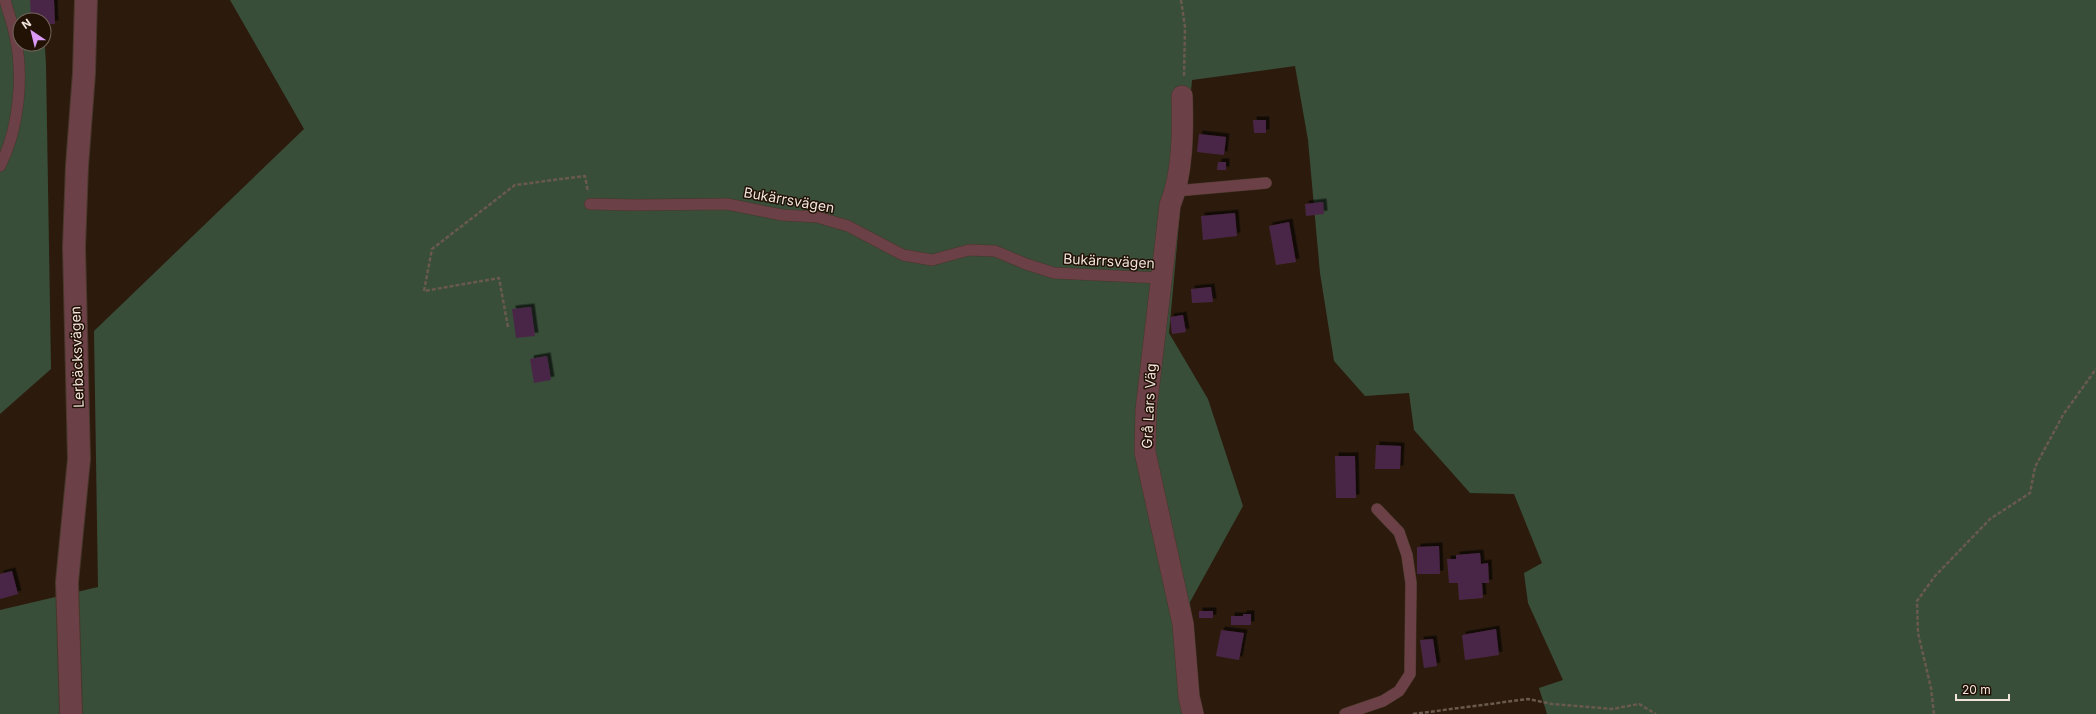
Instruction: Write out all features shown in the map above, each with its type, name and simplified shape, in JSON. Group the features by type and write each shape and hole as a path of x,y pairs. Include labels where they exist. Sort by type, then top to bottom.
{"street":[{"name":"Lerbäcksvägen","path":"71,714 67,582 79,459 74,247 77,166 84,72 86,0"},
{"name":"Grå Lars Väg","path":"1182,96 1183,123 1176,191 1170,206 1161,278 1146,410 1145,452 1183,624 1189,697 1193,714"}],"lane":[{"path":"0,8 5,0 15,36 19,62 17,112 11,136 0,166"},
{"path":"1176,191 1266,183"},
{"name":"Bukärrsvägen","path":"590,204 634,206 727,204 782,214 817,218 848,226 903,255 932,260 969,250 996,251 1026,264 1054,273 1161,278"},
{"path":"1345,714 1383,701 1399,691 1410,674 1411,583 1407,554 1399,532 1377,509"}],"path":[{"path":"1180,0 1185,27 1185,71 1182,96"},
{"path":"508,327 499,278 424,291 432,249 515,185 585,176 590,204"},
{"path":"1934,714 1931,688 1918,633 1917,601 1935,576 1990,519 2030,493 2035,467 2063,415 2096,369"},
{"path":"1413,714 1528,699 1552,704 1612,709 1639,704 1656,714"}],"green space":[{"path":"0,0 42,0 43,12 12,12 12,52 45,52 51,369 0,414"},
{"path":"230,0 2096,0 2096,714 1547,714 1539,688 1563,680 1528,603 1524,573 1542,563 1514,494 1470,493 1414,430 1409,393 1365,396 1334,361 1320,273 1308,140 1295,66 1192,80 1169,333 1208,399 1243,506 1190,602 1197,714 0,714 0,610 98,587 94,331 304,129"}],"building":[{"path":"30,0 54,0 55,24 52,24 52,12 31,12"},
{"path":"1253,120 1266,120 1266,133 1254,133"},
{"path":"1199,134 1226,137 1224,155 1197,152"},
{"path":"1218,162 1226,162 1226,170 1217,170"},
{"path":"1323,202 1324,214 1306,216 1305,204"},
{"path":"1235,213 1237,236 1203,240 1201,216"},
{"path":"1289,222 1296,262 1276,265 1269,226"},
{"path":"1211,287 1213,302 1192,303 1191,289"},
{"path":"531,307 535,336 516,338 512,309"},
{"path":"1183,315 1186,332 1172,334 1170,317"},
{"path":"547,356 551,380 534,383 530,359"},
{"path":"1376,445 1401,446 1400,469 1375,469"},
{"path":"1335,456 1355,456 1356,498 1336,498"},
{"path":"1439,546 1440,574 1417,574 1417,547"},
{"path":"1480,553 1481,564 1488,563 1489,583 1482,583 1483,598 1459,600 1458,583 1449,583 1447,559 1456,559 1456,555"},
{"path":"12,571 18,594 0,599 0,574"},
{"path":"1199,611 1213,611 1213,618 1199,618"},
{"path":"1243,614 1251,614 1251,625 1231,625 1231,616 1243,616"},
{"path":"1496,629 1499,655 1465,660 1462,635"},
{"path":"1221,630 1244,633 1239,660 1216,656"},
{"path":"1433,639 1437,666 1424,668 1420,640"}]}
